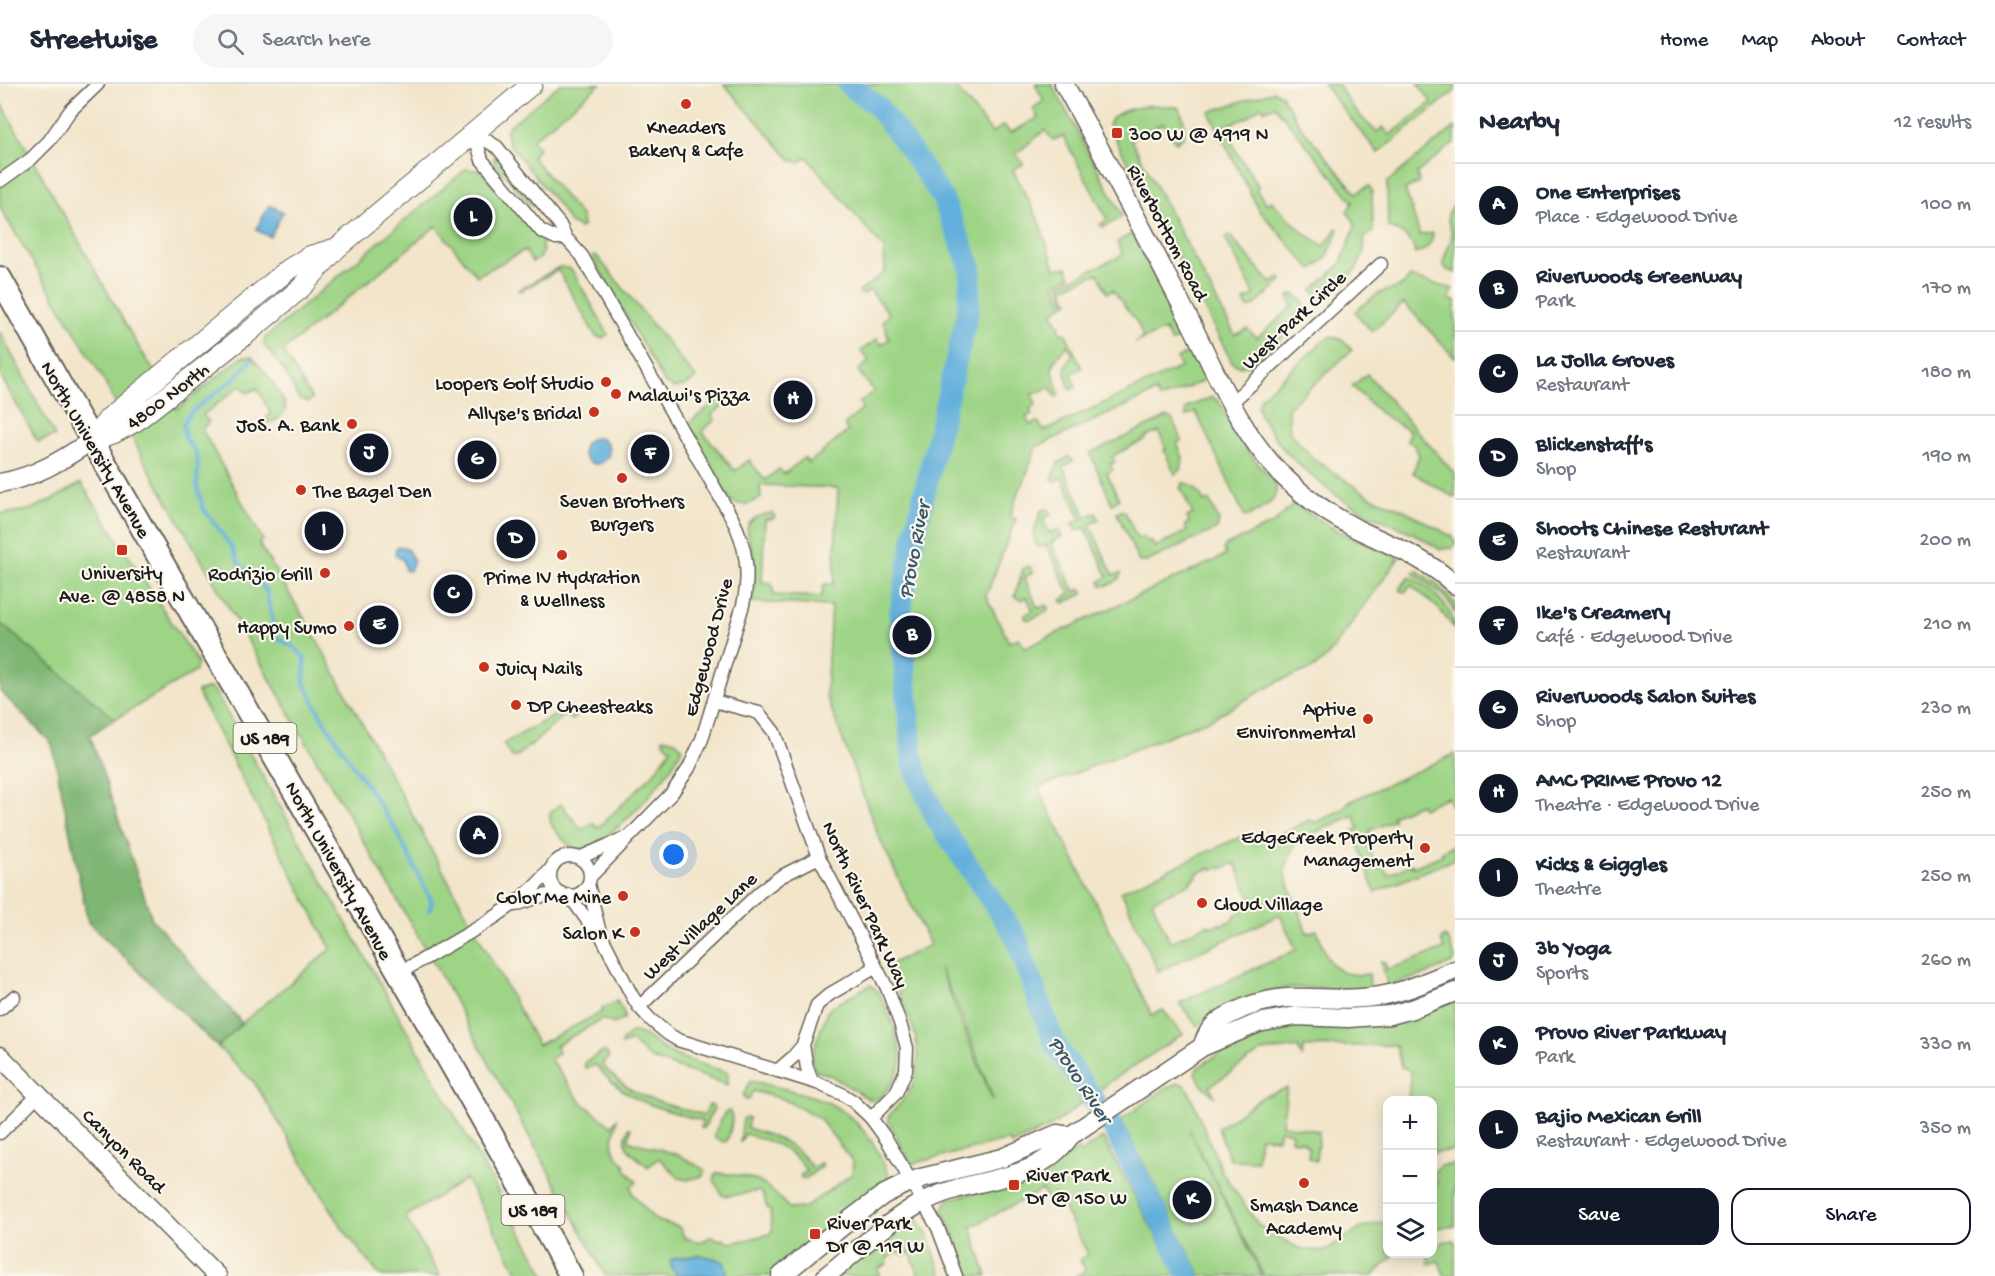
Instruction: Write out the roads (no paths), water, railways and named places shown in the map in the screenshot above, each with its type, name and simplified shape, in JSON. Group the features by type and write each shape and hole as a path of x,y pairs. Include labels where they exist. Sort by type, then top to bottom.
{"highway":[{"name":"North University Avenue","path":"0,278 91,441 271,747 571,1276"}],"main road":[{"name":"4800 North","path":"91,441 114,433 136,421 301,288 337,248 532,84"}],"street":[{"path":"0,181 31,159 49,141 70,111 98,84"},
{"name":"Riverbottom Road","path":"1064,84 1137,219 1231,402 1258,447 1294,486 1322,508 1344,522 1427,562 1455,585"},
{"path":"474,133 482,160 541,231 556,238 566,238"},
{"name":"Edgewood Drive","path":"474,133 497,147 582,256 732,518 743,543 747,564 746,592 696,755 681,782 663,804 628,836 589,881"},
{"name":"West Park Circle","path":"1231,402 1381,264"},
{"path":"0,483 36,474 91,441"},
{"name":"North River Park Way","path":"714,701 759,713 774,732 819,857 894,1005 907,1048 906,1070 896,1093 871,1118"},
{"name":"Edgewood Drive","path":"579,858 628,836"},
{"path":"399,974 511,906 540,882 564,857 579,858 585,863 600,933 639,1008 660,1028 678,1040 812,1081 842,1094 871,1118 887,1140 938,1228 956,1276"},
{"name":"West Village Lane","path":"639,1008 759,892 780,877 819,857"},
{"path":"552,867 551,882 555,889 565,894 600,933"},
{"path":"511,906 542,896 576,894 589,881"},
{"path":"777,1071 803,1045 817,1005 830,994 876,967"},
{"path":"1202,1047 1212,1026 1253,1003 1285,997 1381,996 1410,988 1455,970"},
{"path":"781,1276 883,1195 917,1192 1056,1134 1070,1136 1202,1047 1258,1023 1296,1016 1348,1018 1380,1016 1412,1009 1455,992"},
{"path":"0,1009 14,997"},
{"path":"803,1045 812,1081"},
{"name":"Canyon Road","path":"0,1056 217,1276"},
{"path":"0,1133 38,1095"},
{"path":"826,1276 906,1212 917,1192"}],"water":[{"path":"269,205 283,212 270,237 256,230"},
{"path":"596,438 605,442 609,451 605,460 596,464 587,460 583,451 587,442"},
{"path":"399,546 407,549 414,560 410,571 405,570 403,560 395,555 396,548"},
{"path":"699,1255 724,1262 727,1271 725,1276 679,1276 672,1269 670,1262 672,1259"}],"waterway":[{"name":"Provo River","path":"848,84 877,106 909,148 943,199 971,268 968,311 915,532 900,614 913,764 936,818 1015,935 1054,1043 1112,1126 1189,1276"},
{"path":"251,361 233,380 191,412 183,423 185,438 196,453 197,486 203,508 231,546 240,565 266,590 276,637 295,648 305,658 304,682 322,718 396,830 432,902 429,911"}],"place":[{"name":"Kneaders Bakery & Cafe","path":"686,104"},
{"name":"300 W @ 4919 N","path":"1117,133"},
{"name":"Bajio Mexican Grill","path":"473,217"},
{"name":"Loopers Golf Studio","path":"606,382"},
{"name":"Malawi's Pizza","path":"616,394"},
{"name":"AMC PRIME Provo 12","path":"793,400"},
{"name":"Allyse's Bridal","path":"594,412"},
{"name":"JoS. A. Bank","path":"352,424"},
{"name":"3b Yoga","path":"369,453"},
{"name":"Ike's Creamery","path":"650,454"},
{"name":"Riverwoods Salon Suites","path":"477,460"},
{"name":"Seven Brothers Burgers","path":"622,478"},
{"name":"The Bagel Den","path":"301,490"},
{"name":"Kicks & Giggles","path":"324,531"},
{"name":"Blickenstaff's","path":"516,539"},
{"name":"University Ave. @ 4858 N","path":"122,550"},
{"name":"Prime IV Hydration & Wellness","path":"562,555"},
{"name":"Rodrizio Grill","path":"325,573"},
{"name":"La Jolla Groves","path":"453,594"},
{"name":"Shoots Chinese Resturant","path":"379,625"},
{"name":"Happy Sumo","path":"349,626"},
{"name":"Riverwoods Greenway","path":"912,635"},
{"name":"Juicy Nails","path":"484,667"},
{"name":"DP Cheesteaks","path":"516,705"},
{"name":"Aptive Environmental","path":"1368,719"},
{"name":"One Enterprises","path":"479,835"},
{"name":"EdgeCreek Property Management","path":"1425,848"},
{"name":"Color Me Mine","path":"623,896"},
{"name":"Cloud Village","path":"1202,903"},
{"name":"Salon K","path":"635,932"},
{"name":"Smash Dance Academy","path":"1304,1183"},
{"name":"River Park Dr @ 150 W","path":"1014,1185"},
{"name":"Provo River Parkway","path":"1192,1200"},
{"name":"River Park Dr @ 119 W","path":"815,1234"}]}
